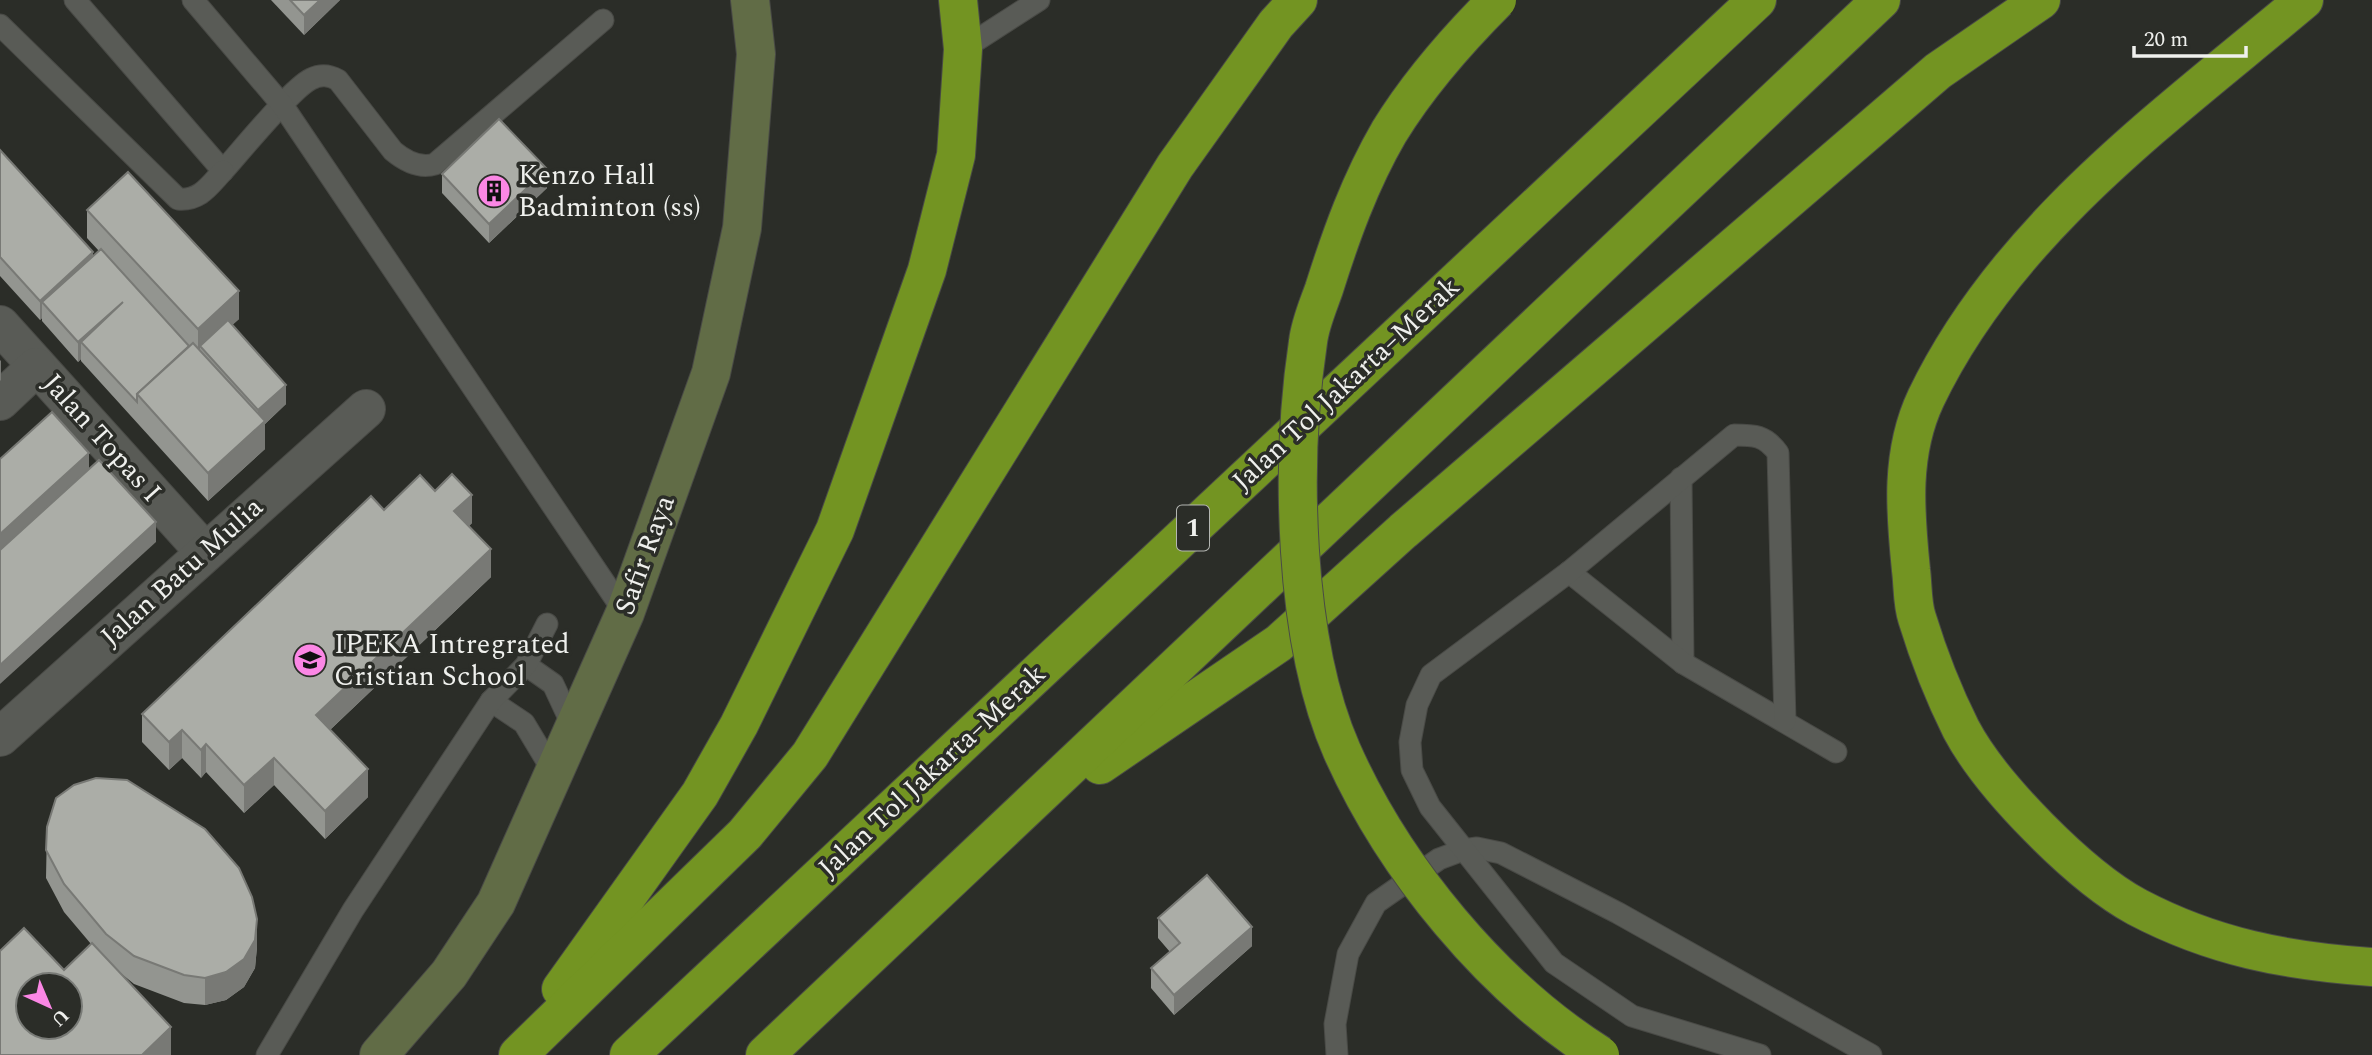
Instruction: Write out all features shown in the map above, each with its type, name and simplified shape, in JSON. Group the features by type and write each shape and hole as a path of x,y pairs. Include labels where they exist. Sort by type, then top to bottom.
{"highway":[{"path":"516,1055 700,794 739,725 835,530 927,270 956,155 963,49 958,0"},
{"path":"516,1055 745,834 810,755 1175,166 1276,24 1298,0"},
{"path":"1497,0 1449,48 1390,131 1347,216 1308,340 1297,499 1310,643 1342,751 1385,831 1432,901 1506,980 1545,1016 1600,1055"},
{"name":"Jalan Tol Jakarta–Merak","path":"629,1055 1757,0"},
{"path":"765,1055 1881,0"},
{"path":"1003,831 1279,643 1403,531 1938,71 2041,0"},
{"path":"2304,0 2127,150 2026,247 1946,361 1925,400 1908,446 1905,512 1916,615 1962,730 2019,808 2075,861 2133,905 2198,937 2253,952 2315,963 2372,967"}],"street":[{"name":"Safir Raya","path":"379,1055 449,974 496,903 625,613 711,373 742,228 756,54 750,0"},
{"name":"Jalan Topas I","path":"0,325 204,551"},
{"path":"0,401 36,367"},
{"name":"Jalan Batu Mulia","path":"0,737 204,551 366,409"}],"lane":[{"path":"75,0 223,171"},
{"path":"193,0 283,106 625,613"},
{"path":"963,49 1039,0"},
{"path":"0,25 177,199 191,200 200,195 310,79 330,76 338,80 393,151 403,159 426,166 435,163 603,20"},
{"path":"1760,1055 1632,1016 1554,963 1430,807 1412,770 1410,742 1417,705 1431,675 1569,572 1734,435 1758,435 1769,441 1778,453 1785,721"},
{"path":"1681,478 1683,663"},
{"path":"1569,572 1683,663 1836,752"},
{"path":"267,1055 353,910 491,701 526,665 547,624"},
{"path":"526,665 553,684 574,729"},
{"path":"491,701 524,723 554,773"},
{"path":"1337,1055 1335,1024 1339,988 1348,954 1376,903 1439,859 1463,850 1484,848 1501,853 1618,913 1871,1055"}],"building":[{"path":"290,0 320,0 304,15"},
{"name":"Kenzo Hall Badminton (ss)","path":"499,119 547,169 489,224 442,174"},
{"path":"0,150 93,252 40,301 0,257"},
{"path":"128,172 239,291 198,329 87,210"},
{"path":"101,249 189,346 137,394 137,402 81,342 123,302 78,342 42,302"},
{"path":"228,320 286,385 258,410 200,346"},
{"path":"193,343 265,421 208,473 137,394"},
{"path":"52,412 89,453 0,534 0,459"},
{"path":"99,460 156,522 0,665 0,550"},
{"path":"452,474 472,495 454,511 491,549 316,715 368,769 325,811 274,758 244,785 206,744 201,750 182,730 169,742 142,714 371,496 384,510 420,475 435,491"},
{"path":"96,778 127,780 205,829 239,868 252,897 257,919 255,940 244,959 226,972 205,978 184,975 134,956 106,934 64,884 46,850 47,827 56,798 74,785"},
{"path":"1207,875 1252,927 1174,995 1151,968 1180,943 1158,918"},
{"path":"24,928 64,970 92,943 171,1027 142,1055 0,1055 0,951"}],"place":[{"name":"Kenzo Hall Badminton (ss)","path":"494,191"},
{"name":"IPEKA Intregrated Cristian School","path":"310,660"}]}
